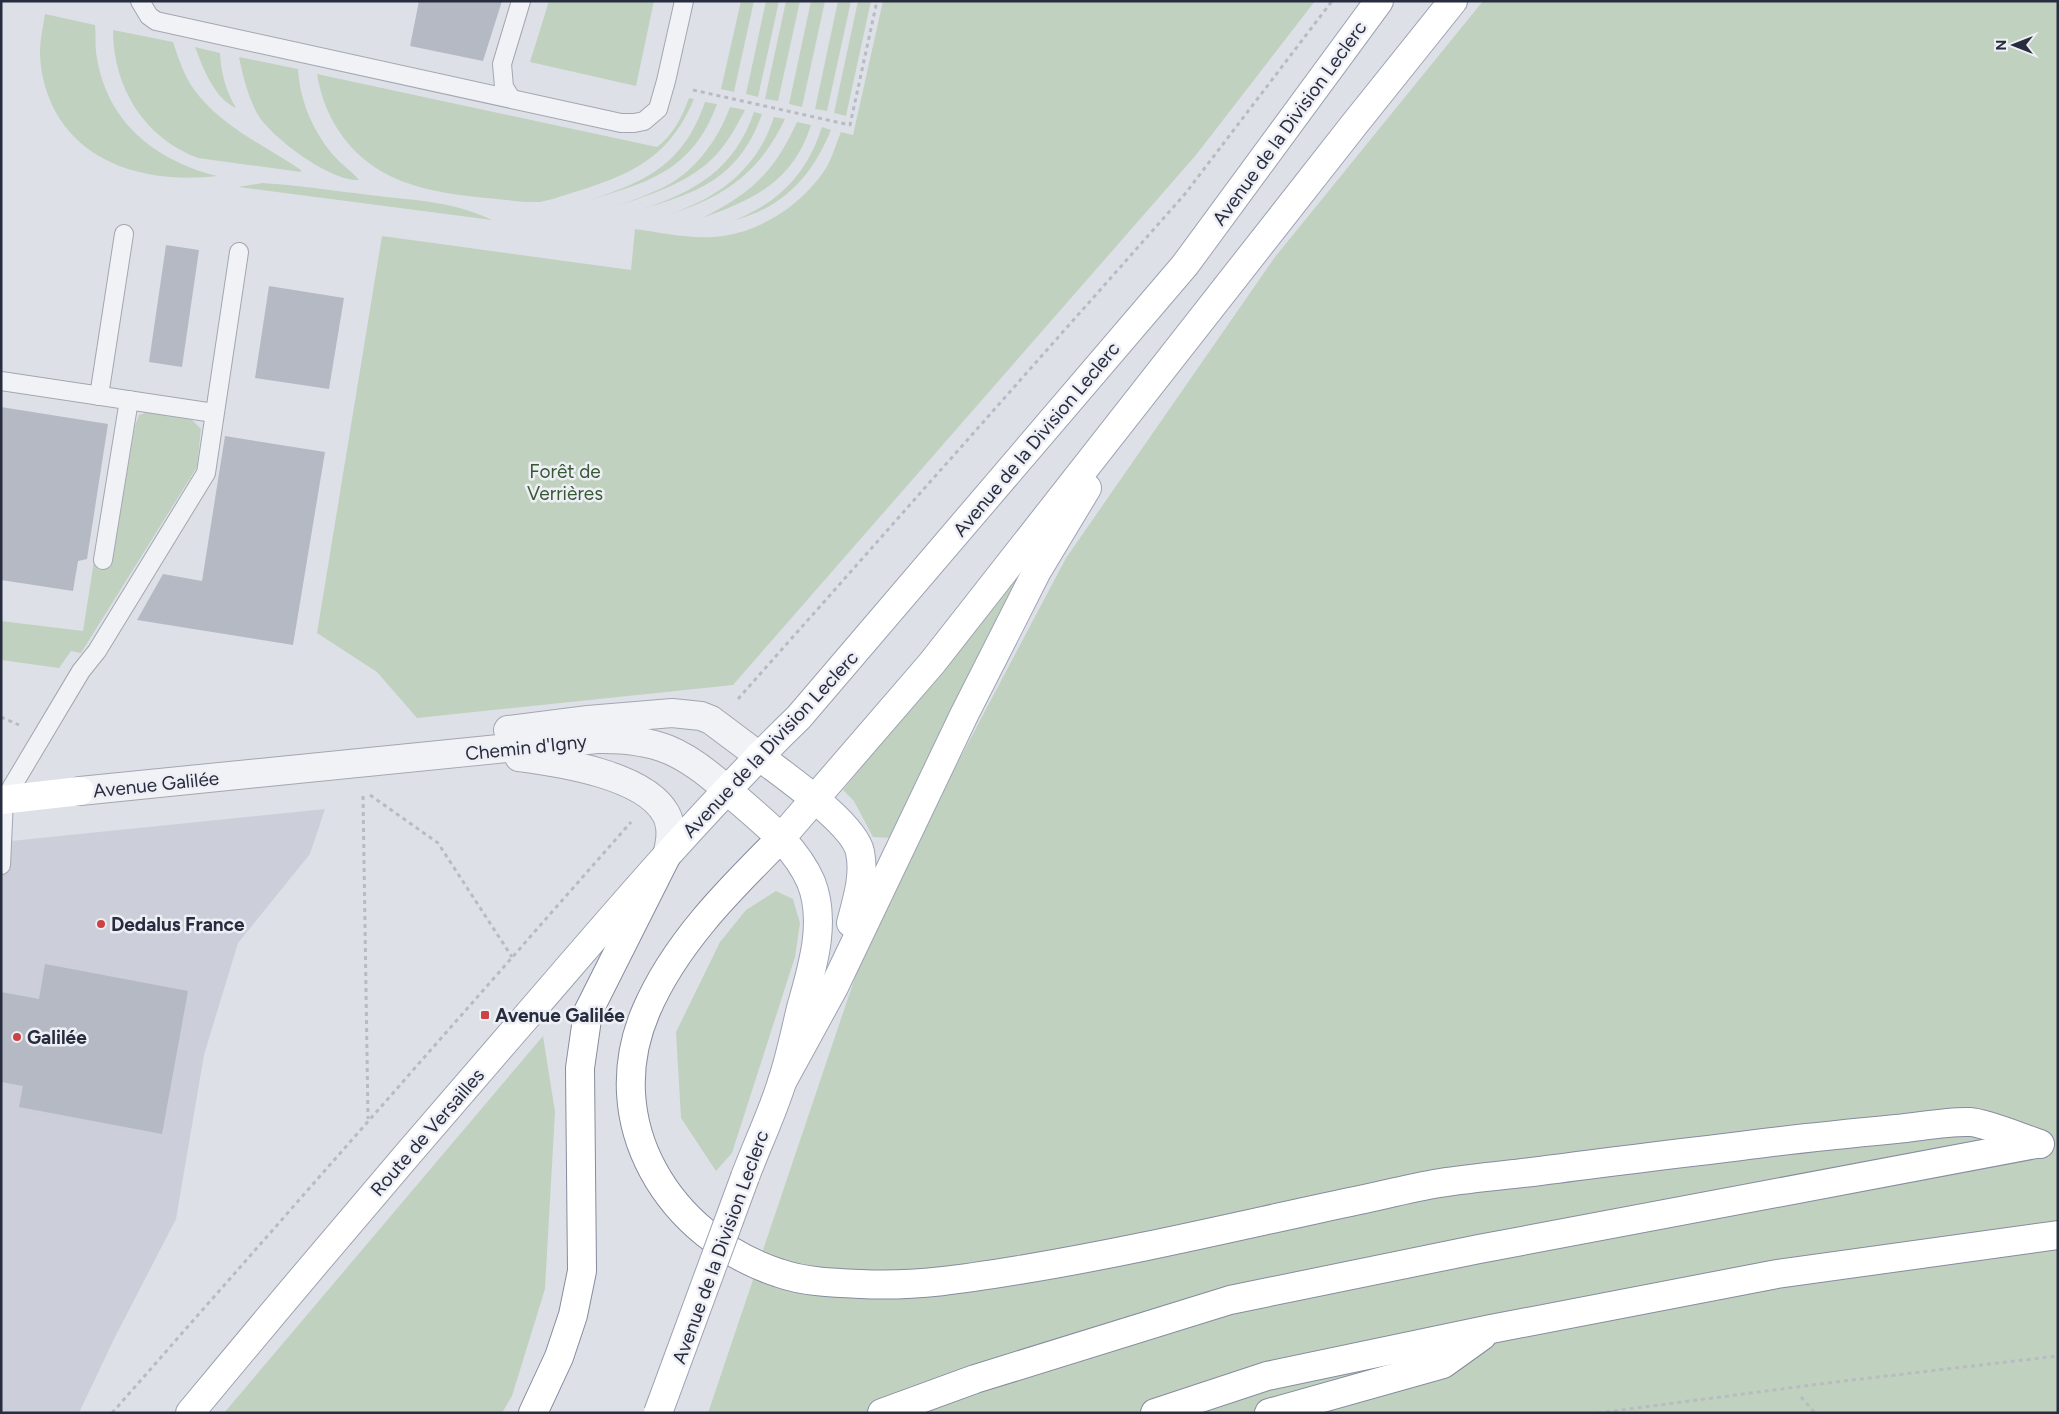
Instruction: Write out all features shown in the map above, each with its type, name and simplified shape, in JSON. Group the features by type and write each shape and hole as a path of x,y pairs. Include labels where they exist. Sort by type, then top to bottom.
{"main road":[{"name":"Avenue de la Division Leclerc","path":"668,855 759,756 799,717 1185,265 1379,1"},
{"path":"1452,3 1334,149 932,663 781,838 733,886 679,951 659,983 644,1016 634,1054 632,1083 639,1139 651,1170 670,1198 690,1220 726,1247 752,1262 782,1274 820,1281 907,1285 960,1280 1099,1257 1440,1183 1796,1139 1972,1122 2049,1143"},
{"path":"782,1082 834,987 964,715 1037,571 1138,401"},
{"path":"759,756 814,799 850,833 860,850 862,864 860,890 834,987"},
{"path":"727,790 781,838 800,863 811,883 816,903 815,957 782,1082"},
{"name":"Avenue Galilée","path":"3,800 80,791"},
{"path":"533,1413 559,1357 573,1314 582,1271 580,1068 588,1012 668,855"},
{"name":"Route de Versailles","path":"190,1413 367,1201 668,855"},
{"name":"Avenue de la Division Leclerc","path":"658,1413 782,1082"},
{"path":"882,1413 975,1378 1230,1300 1488,1247 2049,1143"},
{"path":"1155,1413 1267,1376 1491,1329 1777,1274 2058,1235"},
{"path":"1269,1413 1443,1364 1491,1329"}],"street":[{"path":"388,761 512,729 672,713 701,716 711,720 759,756"},
{"name":"Chemin d'Igny","path":"311,768 597,739 625,739 643,741 666,748 706,770 727,790"},
{"path":"452,754 503,755 537,759 584,769 622,781 641,790 657,802 666,813 671,833 668,855"},
{"name":"Avenue Galilée","path":"80,791 311,768"}],"lane":[{"path":"140,1 148,16 156,21 621,123 644,121 658,108 684,1"},
{"path":"511,98 504,86 502,64 521,1"},
{"path":"99,396 124,234"},
{"path":"1,865 3,800 81,671 98,651 206,474 239,252"},
{"path":"1,382 214,414"},
{"path":"103,560 129,400"}],"path":[{"path":"686,87 850,125 877,1"},
{"path":"740,698 1185,194 1332,1"},
{"path":"368,1120 363,790 438,843 512,957"},
{"path":"112,1413 625,829"},
{"path":"1598,1413 1835,1382 2058,1356"},
{"path":"1801,1397 1815,1413"}],"shaded area":[{"path":"325,809 310,854 238,943 204,1055 176,1219 114,1339 79,1413 1,1413 1,842"}],"green space":[{"path":"549,1 654,1 636,86 530,62"},
{"path":"741,1 754,1 734,92 721,89"},
{"path":"766,1 779,1 758,97 746,94"},
{"path":"786,1 800,1 778,101 765,99"},
{"path":"811,1 825,1 802,107 789,104"},
{"path":"838,1 851,1 827,111 815,109"},
{"path":"858,1 871,1 846,116 834,113"},
{"name":"Forêt de Verrières","path":"883,1 1315,1 1196,155 733,685 417,718 377,672 317,633 382,236 631,270 635,229 679,236 712,237 738,233 765,222 791,206 813,186 828,165 841,132 853,135"},
{"path":"1483,1 2058,1 2058,1413 708,1413 874,921 1066,558 1275,257"},
{"path":"45,14 95,25 96,52 101,76 110,98 122,117 136,134 153,148 173,160 217,176 193,178 146,174 102,158 83,145 66,128 53,107 45,87 40,52"},
{"path":"113,30 173,42 187,77 204,101 229,124 301,170 301,172 198,158 162,138 147,124 135,108 126,90 114,51"},
{"path":"195,47 220,53 225,82 236,108 215,90"},
{"path":"239,57 298,69 305,105 321,139 336,158 359,180 347,179 318,166 289,146 265,124 251,101"},
{"path":"317,74 657,147 668,137 676,125 689,98 694,99 669,141 637,167 598,184 553,199 540,202 525,202 475,197 426,189 381,171 361,156 338,130 326,107"},
{"path":"705,102 717,104 707,127 695,145 681,160 648,180 606,195 626,187 659,168 685,142 696,124"},
{"path":"730,107 745,110 727,141 704,166 662,190 615,207 662,188 684,174 712,143"},
{"path":"754,112 762,114 753,135 742,153 730,167 700,188 683,196 642,209 680,195 711,175 736,148 746,132"},
{"path":"774,117 785,119 775,138 752,168 739,180 708,199 670,214 705,199 734,179 758,152"},
{"path":"797,122 811,125 794,161 782,175 754,196 702,218 734,200 759,180 779,155"},
{"path":"822,127 831,130 815,162 794,187 768,207 735,220 765,204 790,184 808,158"},
{"path":"263,183 428,202 461,208 492,220 238,187"},
{"path":"148,412 192,420 201,429 197,467 81,653 71,651 59,668 1,660 1,621 83,631 94,561 112,563 135,426 139,415"},
{"path":"1034,545 891,838 873,837 854,801 843,790 939,672"},
{"path":"776,891 793,899 800,923 795,957 732,1153 716,1171 681,1118 676,1032 720,942 746,910"},
{"path":"543,1036 555,1112 545,1289 512,1396 502,1413 224,1413"}],"building":[{"path":"419,1 502,1 483,61 410,46"},
{"path":"166,245 199,250 182,367 149,362"},
{"path":"269,286 344,298 329,389 255,378"},
{"path":"1,407 108,424 87,559 78,561 73,591 1,580"},
{"path":"225,436 325,452 293,645 137,620 163,574 202,581"},
{"path":"45,964 188,991 162,1134 19,1107 23,1086 1,1082 1,992 39,999"}],"place":[{"name":"Dedalus France","path":"101,924"},
{"name":"Avenue Galilée","path":"485,1015"},
{"name":"Galilée","path":"17,1037"}]}
